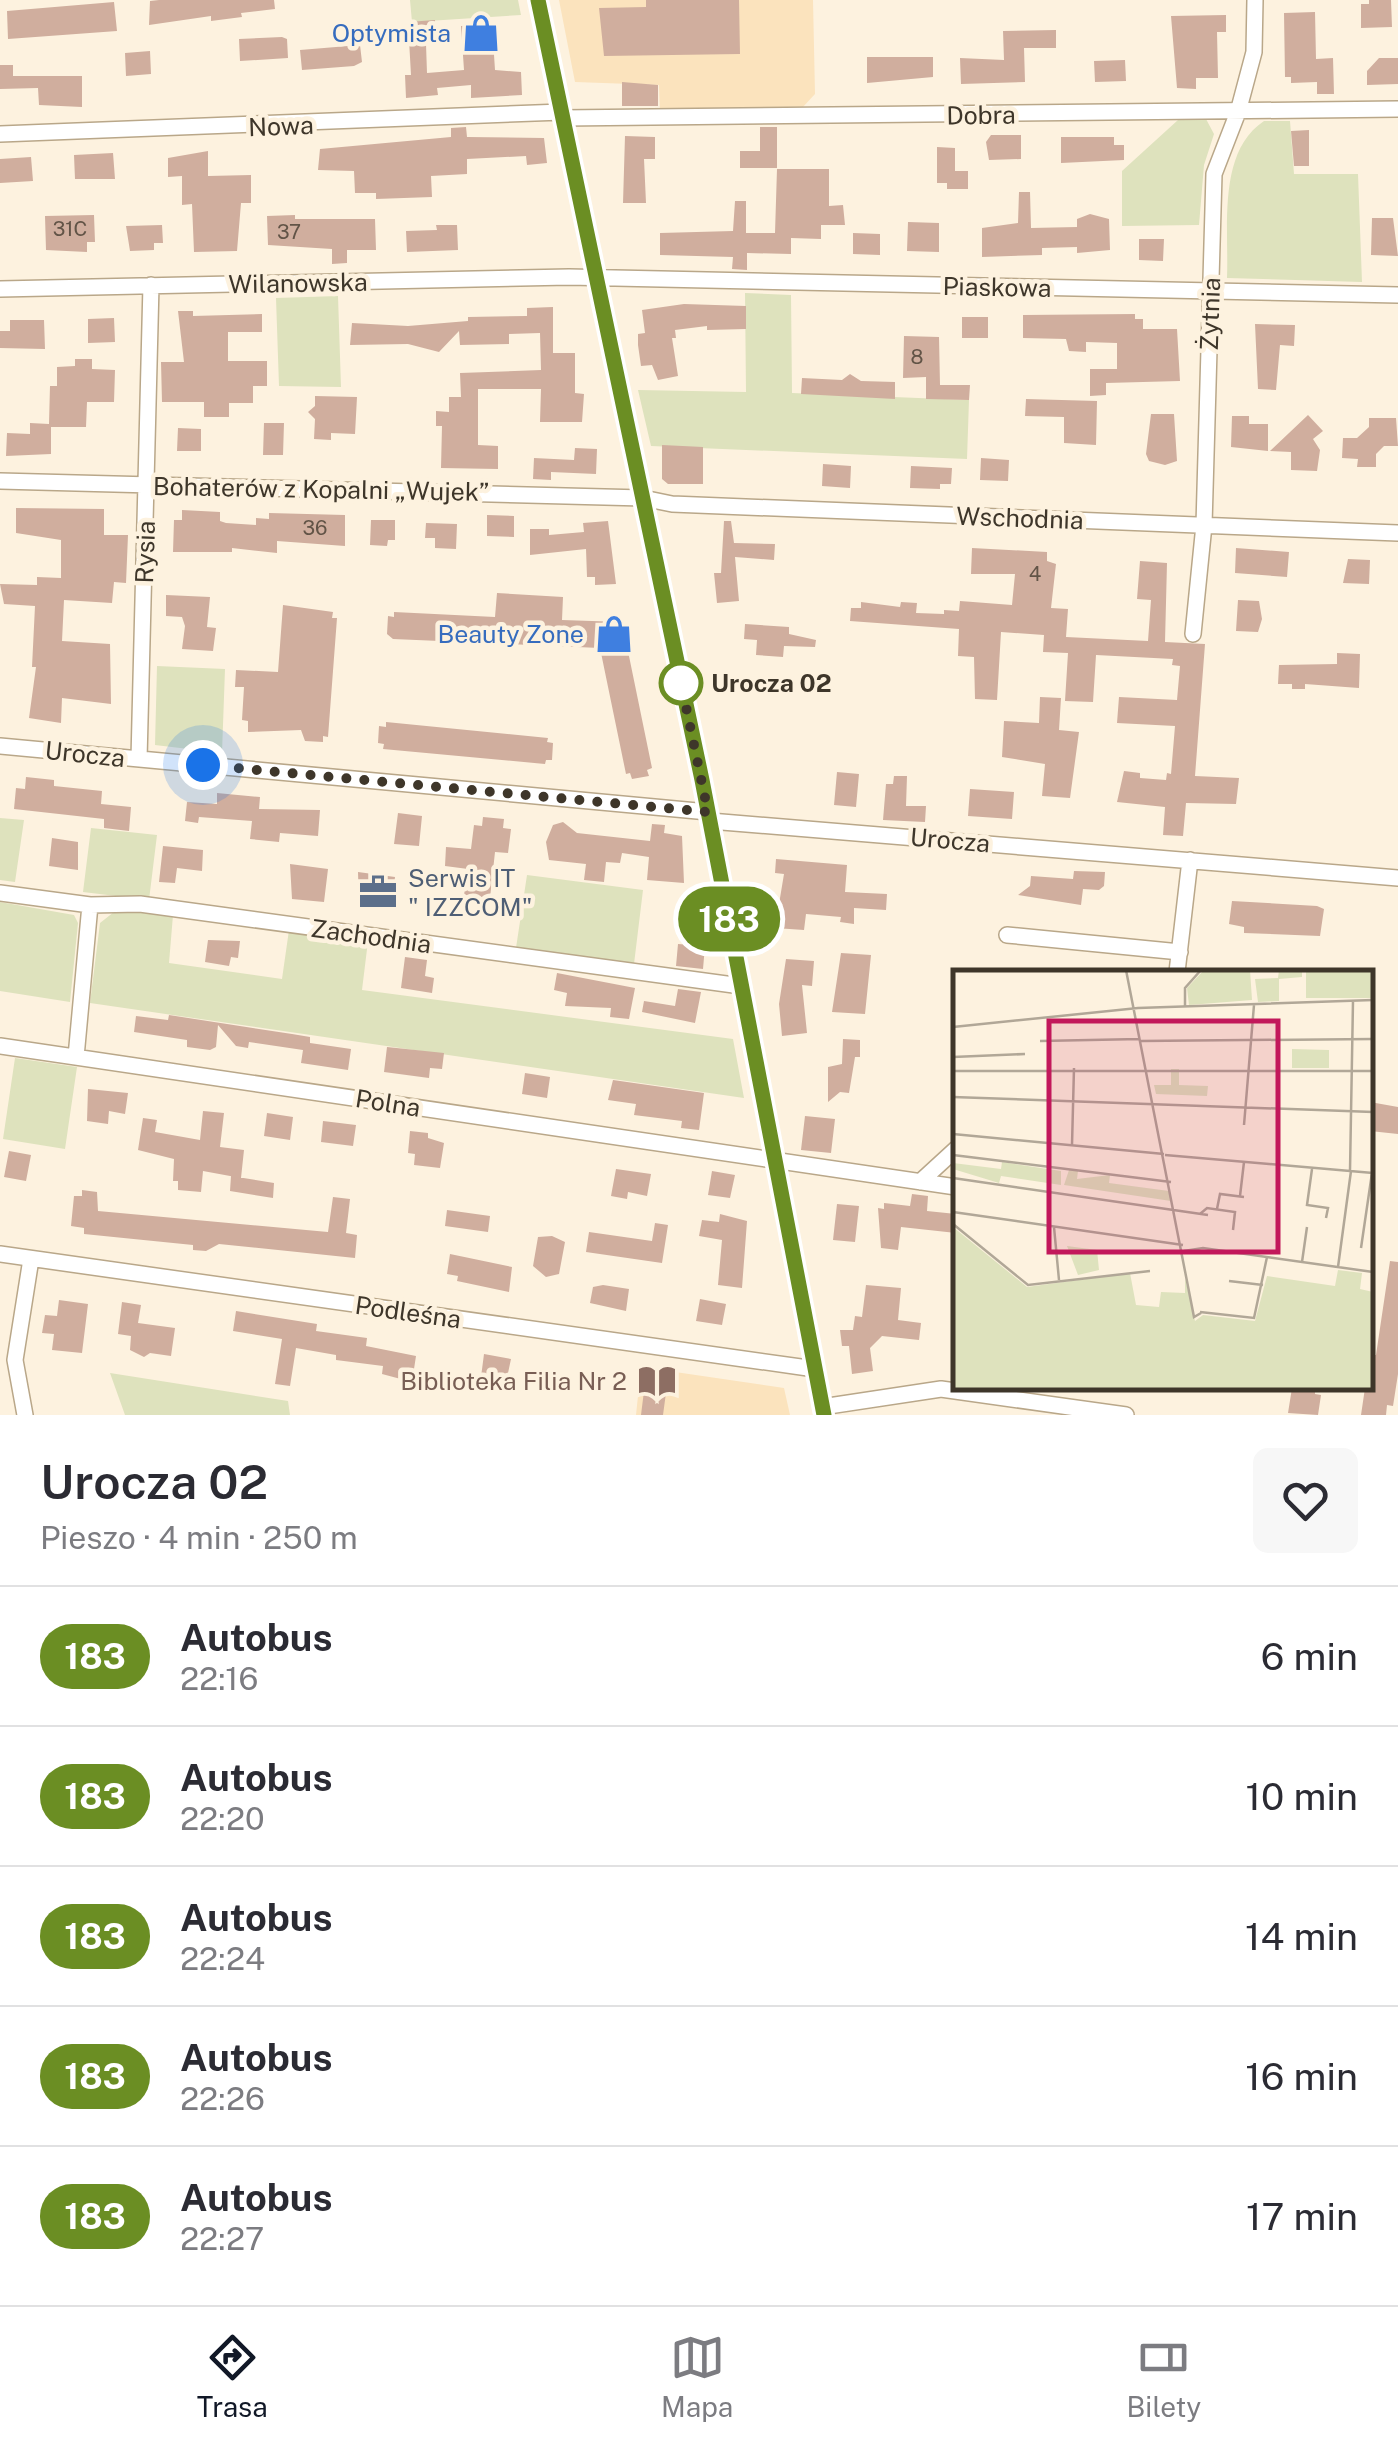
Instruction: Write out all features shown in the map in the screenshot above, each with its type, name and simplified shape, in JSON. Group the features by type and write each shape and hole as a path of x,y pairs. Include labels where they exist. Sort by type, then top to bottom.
{"street":[{"path":"538,0 709,817 823,1411 941,1389 1126,1415"},
{"name":"Żytnia","path":"1193,634 1204,525 1214,174 1238,112 1254,52 1254,0"},
{"name":"Dobra","path":"562,115 1398,109"},
{"name":"Nowa","path":"0,134 562,115"},
{"name":"Piaskowa","path":"597,278 1398,294"},
{"name":"Wilanowska","path":"0,288 597,278"},
{"name":"Rysia","path":"139,759 150,286"},
{"name":"Bohaterów z Kopalni „Wujek”","path":"0,481 642,498"},
{"name":"Wschodnia","path":"642,498 672,504 1398,533"},
{"name":"Urocza","path":"0,746 709,817 1398,878"},
{"path":"1177,970 1190,860"},
{"name":"Zachodnia","path":"0,893 90,905 140,904 741,986"},
{"path":"76,1057 90,905"},
{"path":"1007,935 1180,952"},
{"name":"Polna","path":"0,1046 776,1164 953,1187"},
{"path":"920,1182 953,1152"},
{"name":"Podleśna","path":"0,1254 816,1369"},
{"path":"24,1415 15,1360 31,1259"}],"shaded area":[{"path":"559,0 813,0 815,94 802,108 777,108 776,112 660,113 659,85 575,82"},
{"path":"641,1367 784,1388 790,1415 636,1415"}],"green space":[{"path":"410,0 518,0 521,15 412,22"},
{"path":"1206,119 1214,134 1204,165 1199,225 1122,226 1122,171 1178,120"},
{"path":"1264,121 1290,121 1294,174 1358,174 1362,282 1227,278 1232,171 1249,135"},
{"path":"745,293 791,295 792,393 969,400 967,459 651,446 638,390 746,392"},
{"path":"338,296 341,387 279,386 276,298"},
{"path":"157,666 225,669 222,753 155,745"},
{"path":"0,818 24,820 15,882 0,880"},
{"path":"91,828 157,835 149,900 83,892"},
{"path":"527,875 643,890 634,964 516,948"},
{"path":"0,902 74,915 78,923 70,1002 0,991"},
{"path":"119,908 173,915 169,963 282,979 289,930 368,941 362,990 733,1039 744,1098 90,1003 100,923"},
{"path":"15,1058 77,1067 65,1149 3,1139"},
{"path":"110,1373 288,1401 290,1415 125,1415"}],"building":[{"path":"274,0 275,9 211,21 211,16 149,25 150,1"},
{"path":"646,0 739,0 740,54 604,56 599,8 646,7"},
{"path":"1369,0 1391,0 1392,27 1361,28 1361,4 1369,4"},
{"path":"114,2 117,31 8,39 7,11"},
{"path":"1315,12 1316,59 1333,58 1334,94 1317,94 1317,82 1291,83 1291,77 1285,77 1284,13"},
{"path":"1226,15 1226,32 1217,32 1218,78 1196,78 1196,89 1177,88 1171,16"},
{"path":"435,20 434,43 426,44 427,73 464,70 461,26 492,24 495,70 521,72 522,95 471,98 471,85 437,88 438,95 406,98 405,75 411,75 408,22"},
{"path":"1056,30 1056,48 1024,48 1025,82 961,84 960,58 1004,60 1003,31"},
{"path":"239,39 287,39 288,58 240,61"},
{"path":"360,45 362,62 354,66 302,70 300,50"},
{"path":"150,51 151,74 126,76 125,53"},
{"path":"867,57 933,57 933,77 867,83"},
{"path":"1379,58 1398,58 1398,84 1367,85 1367,71"},
{"path":"1125,60 1126,81 1095,82 1094,61"},
{"path":"0,65 13,65 13,76 82,76 82,107 39,105 38,88 0,89"},
{"path":"622,82 658,85 658,106 622,106"},
{"path":"466,127 467,137 544,138 547,163 527,165 526,156 467,159 467,174 431,176 432,197 376,199 376,193 355,193 354,171 318,170 320,149 451,137 451,128"},
{"path":"760,127 777,127 777,168 740,168 740,151 760,151"},
{"path":"1309,130 1309,166 1294,166 1291,131"},
{"path":"991,135 1021,135 1021,159 989,160 986,142"},
{"path":"625,136 655,137 655,159 644,159 646,203 623,203"},
{"path":"1061,137 1114,137 1114,145 1124,145 1124,160 1061,163"},
{"path":"937,147 955,148 955,171 968,171 968,189 947,189 947,183 937,183"},
{"path":"208,151 208,176 251,175 251,203 241,203 237,251 194,252 192,204 182,205 182,176 168,177 168,158"},
{"path":"113,153 115,179 75,179 74,155"},
{"path":"31,157 33,181 0,183 0,159"},
{"path":"777,169 829,169 829,206 843,205 845,225 821,225 821,239 791,238 791,254 747,253 747,270 732,269 733,257 660,255 660,233 733,231 735,201 746,201 746,233 775,233"},
{"path":"1019,192 1030,192 1031,228 1077,227 1077,219 1090,214 1109,219 1110,250 1077,253 1077,247 1042,248 1042,255 982,257 982,228 1018,223"},
{"path":"94,215 95,242 87,242 87,252 46,250 45,216"},
{"path":"295,215 295,219 375,219 376,250 347,250 347,263 332,264 332,249 268,245 267,216"},
{"path":"1372,218 1393,218 1398,256 1371,255"},
{"path":"908,222 939,223 939,252 907,251"},
{"path":"162,225 163,243 154,243 154,250 130,251 126,226"},
{"path":"436,225 457,225 458,250 407,252 406,231 437,230"},
{"path":"853,233 880,234 880,255 853,254"},
{"path":"1139,239 1164,239 1163,261 1139,260"},
{"path":"684,304 746,306 746,329 707,330 707,326 675,330 676,338 672,338 678,376 658,380 652,365 641,366 638,334 645,333 642,310"},
{"path":"553,307 553,353 575,353 575,393 584,394 582,422 540,422 541,389 478,389 478,445 498,446 498,469 441,468 442,426 436,426 436,411 449,412 449,397 461,397 460,373 541,370 540,333 509,334 509,344 460,345 459,331 439,352 408,344 350,345 352,323 408,326 468,321 468,317 527,316 527,308"},
{"path":"178,311 193,311 193,316 262,314 262,332 228,332 228,361 267,361 267,386 253,386 253,403 229,403 229,417 204,417 204,402 162,402 161,362 184,362"},
{"path":"1135,314 1135,319 1143,319 1143,329 1177,329 1180,381 1106,383 1106,395 1090,396 1090,369 1117,369 1117,343 1086,342 1086,352 1069,351 1066,339 1023,338 1023,315"},
{"path":"962,317 988,317 988,338 962,338"},
{"path":"114,318 115,342 88,343 88,319"},
{"path":"10,320 44,320 45,349 0,348 0,331 10,331"},
{"path":"1255,324 1295,325 1294,346 1280,345 1276,390 1258,389"},
{"path":"904,336 939,337 940,385 970,385 969,400 926,399 926,377 903,378"},
{"path":"75,359 92,359 92,369 115,370 114,402 87,402 86,427 51,427 51,454 6,456 7,433 30,434 30,423 49,424 50,386 57,386 57,367 75,366"},
{"path":"850,374 861,381 895,382 895,399 801,394 802,378 842,380"},
{"path":"315,396 357,397 355,434 331,433 331,440 314,439 315,419 308,412 315,406"},
{"path":"1026,399 1097,401 1096,445 1064,443 1064,417 1025,416"},
{"path":"1151,414 1174,414 1177,461 1165,465 1149,461 1146,454"},
{"path":"1308,415 1323,431 1313,439 1320,450 1317,471 1291,470 1291,452 1270,451"},
{"path":"1232,416 1249,416 1249,424 1268,424 1268,451 1231,447"},
{"path":"1369,418 1396,418 1398,446 1384,446 1376,454 1376,467 1357,467 1358,459 1342,458 1343,438 1357,438 1369,427"},
{"path":"264,423 284,423 283,455 263,455"},
{"path":"178,428 201,429 201,451 177,451"},
{"path":"662,445 703,447 703,484 668,484 662,479"},
{"path":"575,448 597,449 596,474 551,472 551,480 533,479 534,458 574,460"},
{"path":"981,458 1009,460 1008,481 980,480"},
{"path":"823,464 851,466 850,488 822,486"},
{"path":"911,466 952,468 951,484 940,484 940,489 910,488"},
{"path":"16,508 104,509 104,535 128,535 126,583 114,582 112,603 64,600 62,641 110,644 111,704 62,698 61,723 29,718 36,667 32,667 35,606 4,604 0,584 37,585 37,577 61,578 61,540 16,533"},
{"path":"182,510 220,512 220,521 256,525 256,518 269,519 269,513 345,515 345,546 277,541 277,553 232,548 232,552 173,552 174,520 182,520"},
{"path":"487,515 514,516 514,537 487,536"},
{"path":"371,520 395,520 395,540 388,540 387,546 370,545"},
{"path":"608,521 616,584 595,585 595,577 587,577 586,549 530,555 530,529 549,529 549,535 584,532 583,523"},
{"path":"724,521 731,521 734,543 775,544 774,560 735,557 739,601 717,603 714,573 721,573"},
{"path":"426,523 457,524 456,549 435,548 435,538 425,538"},
{"path":"972,548 1047,552 1047,561 1056,564 1051,608 1068,609 1066,637 1148,641 1151,600 1137,599 1140,561 1167,563 1165,642 1205,644 1195,776 1239,778 1236,804 1186,803 1183,836 1163,835 1165,807 1117,802 1124,771 1140,773 1140,778 1166,780 1167,773 1171,774 1175,726 1117,723 1119,697 1177,700 1180,666 1172,665 1173,659 1096,655 1093,702 1065,701 1068,653 1043,652 1044,635 1001,632 997,700 975,699 974,657 958,656 959,629 850,621 851,608 861,608 861,602 900,607 901,602 917,603 916,613 944,614 944,610 959,611 960,601 1012,605 1015,574 971,574"},
{"path":"1236,548 1289,552 1287,577 1235,573"},
{"path":"1348,559 1370,560 1369,584 1343,583"},
{"path":"497,593 563,597 562,620 622,622 652,768 647,770 649,776 632,779 630,773 626,774 600,648 393,639 387,634 388,616 394,617 394,612 495,617"},
{"path":"166,595 210,597 207,627 216,628 213,651 182,649 185,626 182,617 166,616"},
{"path":"1238,600 1259,601 1262,619 1258,632 1236,631"},
{"path":"283,605 333,612 332,618 337,618 328,737 323,736 323,742 305,741 301,730 248,732 248,721 242,720 244,687 235,687 236,670 278,672"},
{"path":"745,624 789,627 789,634 816,640 815,647 784,646 783,657 756,655 757,640 744,639"},
{"path":"1337,653 1360,654 1359,688 1305,684 1305,689 1292,689 1292,684 1278,684 1279,665 1337,664"},
{"path":"1040,697 1061,698 1059,730 1079,732 1070,798 1042,796 1045,764 1002,757 1004,721 1039,723"},
{"path":"386,722 548,738 547,742 553,743 552,760 545,764 383,749 384,744 378,743 379,726 386,727"},
{"path":"837,772 859,774 856,807 834,805"},
{"path":"894,776 907,776 906,806 926,806 925,822 883,820 886,784 893,784"},
{"path":"26,777 54,780 54,786 102,791 101,804 131,807 129,831 104,828 104,819 14,809 16,788 25,789"},
{"path":"970,789 1014,792 1012,819 968,816"},
{"path":"217,793 260,797 259,809 320,810 318,836 280,833 279,842 250,839 252,821 199,817 198,823 185,821 187,802 217,804"},
{"path":"398,813 422,816 419,846 394,844"},
{"path":"483,817 504,819 503,828 511,829 508,853 495,852 490,898 464,895 468,869 445,866 446,847 471,849 474,825 482,826"},
{"path":"563,822 577,833 650,841 652,824 665,825 664,833 682,836 684,883 647,880 649,857 622,853 620,863 606,862 604,882 584,880 586,864 549,860 546,842 553,825"},
{"path":"52,838 78,842 78,870 49,866"},
{"path":"163,846 203,850 202,871 177,868 175,883 159,882"},
{"path":"776,859 847,865 845,892 887,894 886,910 854,908 854,924 840,922 841,917 806,914 804,930 775,928 784,874 775,873"},
{"path":"290,864 328,869 324,902 292,899"},
{"path":"1074,871 1105,872 1104,886 1099,890 1083,889 1081,905 1018,895 1030,886 1031,876 1073,879"},
{"path":"358,872 395,877 391,910 359,906"},
{"path":"1232,901 1317,906 1324,909 1320,936 1244,933 1244,927 1229,924"},
{"path":"208,940 240,941 238,958 231,957 229,966 205,962"},
{"path":"678,944 705,946 703,969 676,966"},
{"path":"841,953 871,955 865,1014 832,1012"},
{"path":"405,957 427,960 425,976 434,978 432,993 401,988"},
{"path":"786,959 814,961 812,986 802,985 807,1033 782,1036 779,1004"},
{"path":"557,973 635,988 629,1019 610,1017 611,1008 565,1006 567,993 554,990"},
{"path":"678,989 701,992 695,1023 642,1012 644,1001 675,1006"},
{"path":"169,1015 310,1037 310,1043 351,1049 348,1070 301,1063 303,1050 249,1042 248,1048 236,1046 218,1025 216,1047 210,1050 187,1047 187,1040 134,1032 136,1016 168,1020"},
{"path":"843,1039 860,1040 860,1057 855,1057 849,1093 840,1092 828,1102 828,1067 842,1064"},
{"path":"387,1047 444,1053 442,1069 430,1068 429,1078 384,1072"},
{"path":"525,1073 550,1077 547,1098 522,1094"},
{"path":"613,1080 704,1093 699,1130 681,1128 682,1121 634,1115 636,1104 608,1100"},
{"path":"88,1089 128,1093 125,1114 109,1111 108,1124 87,1121"},
{"path":"1373,1103 1398,1107 1398,1134 1373,1131"},
{"path":"203,1111 224,1113 220,1147 244,1150 241,1178 203,1171 201,1192 178,1190 178,1181 173,1181 174,1159 138,1150 143,1118 157,1120 155,1132 200,1140"},
{"path":"267,1113 293,1117 290,1140 264,1136"},
{"path":"805,1116 835,1119 831,1153 801,1150"},
{"path":"323,1121 356,1125 353,1146 321,1142"},
{"path":"410,1131 428,1133 428,1138 444,1143 440,1168 414,1165 415,1154 408,1153"},
{"path":"9,1151 31,1155 26,1181 4,1177"},
{"path":"616,1169 651,1174 647,1196 628,1192 627,1199 611,1196"},
{"path":"712,1171 735,1175 730,1198 708,1195"},
{"path":"231,1176 274,1183 273,1198 230,1191"},
{"path":"82,1190 97,1192 98,1211 328,1232 333,1197 350,1199 346,1233 357,1235 355,1258 219,1244 206,1251 193,1250 193,1245 84,1234 84,1228 71,1226 74,1196 82,1196"},
{"path":"912,1194 928,1196 927,1211 953,1214 953,1233 901,1227 898,1250 881,1248 878,1208 884,1209 884,1203 910,1206"},
{"path":"837,1204 859,1206 855,1242 833,1240"},
{"path":"447,1210 490,1216 488,1232 445,1226"},
{"path":"720,1214 747,1221 742,1288 718,1285 722,1240 699,1236 702,1220 719,1222"},
{"path":"655,1223 668,1225 662,1263 586,1252 589,1232 652,1241"},
{"path":"552,1236 565,1242 559,1274 546,1277 533,1266 538,1237"},
{"path":"450,1254 512,1267 509,1292 457,1281 458,1276 447,1274"},
{"path":"1390,1261 1398,1262 1398,1374 1393,1406 1387,1405 1386,1415 1361,1415 1365,1390 1373,1390"},
{"path":"866,1285 901,1288 898,1320 921,1323 919,1340 882,1336 870,1348 873,1371 852,1374 849,1346 842,1346 840,1330 853,1330 855,1316 862,1317"},
{"path":"593,1287 629,1289 626,1311 590,1303"},
{"path":"700,1299 726,1304 722,1325 696,1321"},
{"path":"59,1300 88,1304 82,1353 52,1350 54,1334 42,1333 45,1315 57,1316"},
{"path":"122,1302 141,1305 138,1323 175,1328 171,1356 150,1353 144,1357 130,1350 131,1336 118,1334"},
{"path":"236,1311 317,1324 316,1331 367,1338 366,1346 416,1356 412,1382 382,1374 383,1366 336,1360 336,1355 296,1348 290,1386 275,1384 282,1339 233,1331"},
{"path":"484,1354 511,1359 508,1373 493,1384 481,1377"},
{"path":"646,1375 668,1378 663,1415 641,1415"},
{"path":"1292,1390 1315,1390 1315,1394 1321,1395 1318,1415 1288,1413"}],"bus line":[{"name":"183","path":"538,0 702,780 824,1415"}],"place":[{"name":"Optymista","path":"481,33"},
{"name":"Beauty Zone","path":"614,634"},
{"name":"Urocza 02","path":"681,683"},
{"name":"Serwis IT \" IZZCOM\"","path":"378,892"},
{"name":"Biblioteka Filia Nr 2","path":"657,1381"}],"route":[{"path":"203,765 708,812 680,678 681,683"}]}
